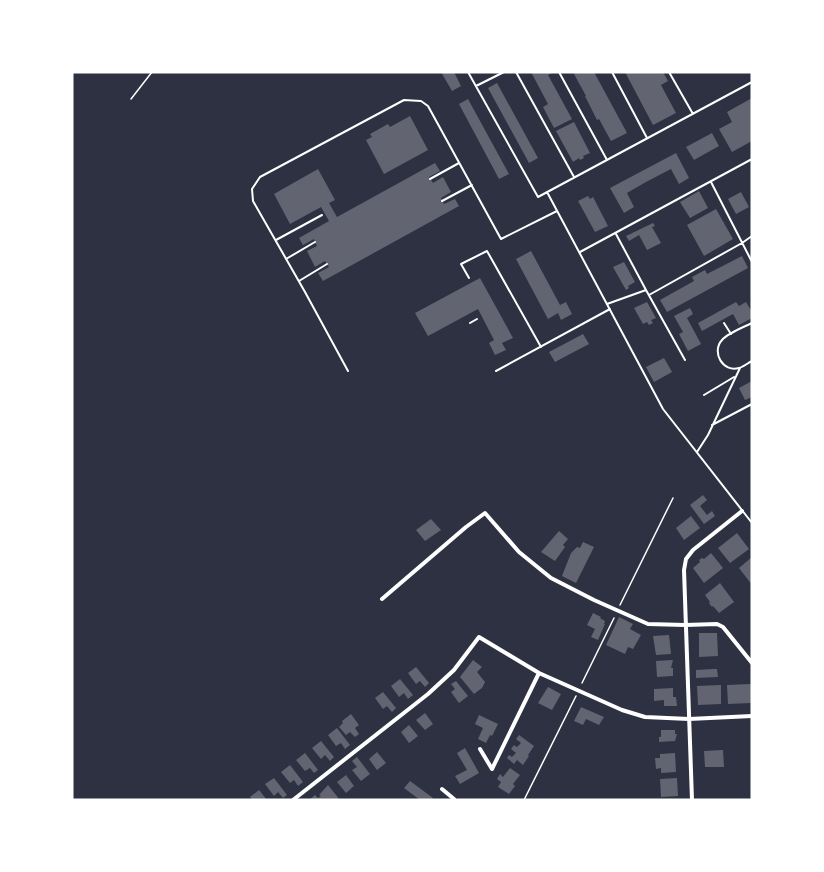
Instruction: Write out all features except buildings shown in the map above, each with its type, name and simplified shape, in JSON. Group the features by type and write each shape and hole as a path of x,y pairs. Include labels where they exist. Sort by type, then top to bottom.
{"street":[{"path":"692,800 684,570 686,559 693,550 742,511"},
{"path":"382,599 485,513 519,552 551,578 648,624 717,624 723,627 752,663"},
{"path":"293,800 428,694 454,670 479,637 539,673 622,710 645,717 689,719 752,716"},
{"path":"480,749 492,769 539,673"},
{"path":"442,789 454,799 452,800"}],"lane":[{"path":"468,72 538,197 752,82"},
{"path":"476,87 504,72"},
{"path":"516,72 574,177"},
{"path":"560,72 607,160"},
{"path":"612,72 647,138"},
{"path":"669,72 693,114"},
{"path":"348,371 253,201 252,189 260,177 404,100 421,101 428,106 501,239 557,211"},
{"path":"579,252 752,159"},
{"path":"430,179 459,163"},
{"path":"711,182 752,262"},
{"path":"442,201 472,185"},
{"path":"547,192 663,409 752,523"},
{"path":"276,240 321,215"},
{"path":"615,232 685,360"},
{"path":"649,295 752,236"},
{"path":"286,259 315,242"},
{"path":"469,278 461,264 487,251 540,347"},
{"path":"299,281 327,264"},
{"path":"607,304 646,290"},
{"path":"496,371 610,309"},
{"path":"470,323 477,319"},
{"path":"724,323 731,334"},
{"path":"752,323 722,340 718,354 722,362 732,369 740,368 752,361"},
{"path":"696,452 740,368"},
{"path":"704,395 734,377"},
{"path":"712,425 752,404"}],"path":[{"path":"131,99 152,72"},
{"path":"524,800 673,498"}]}
